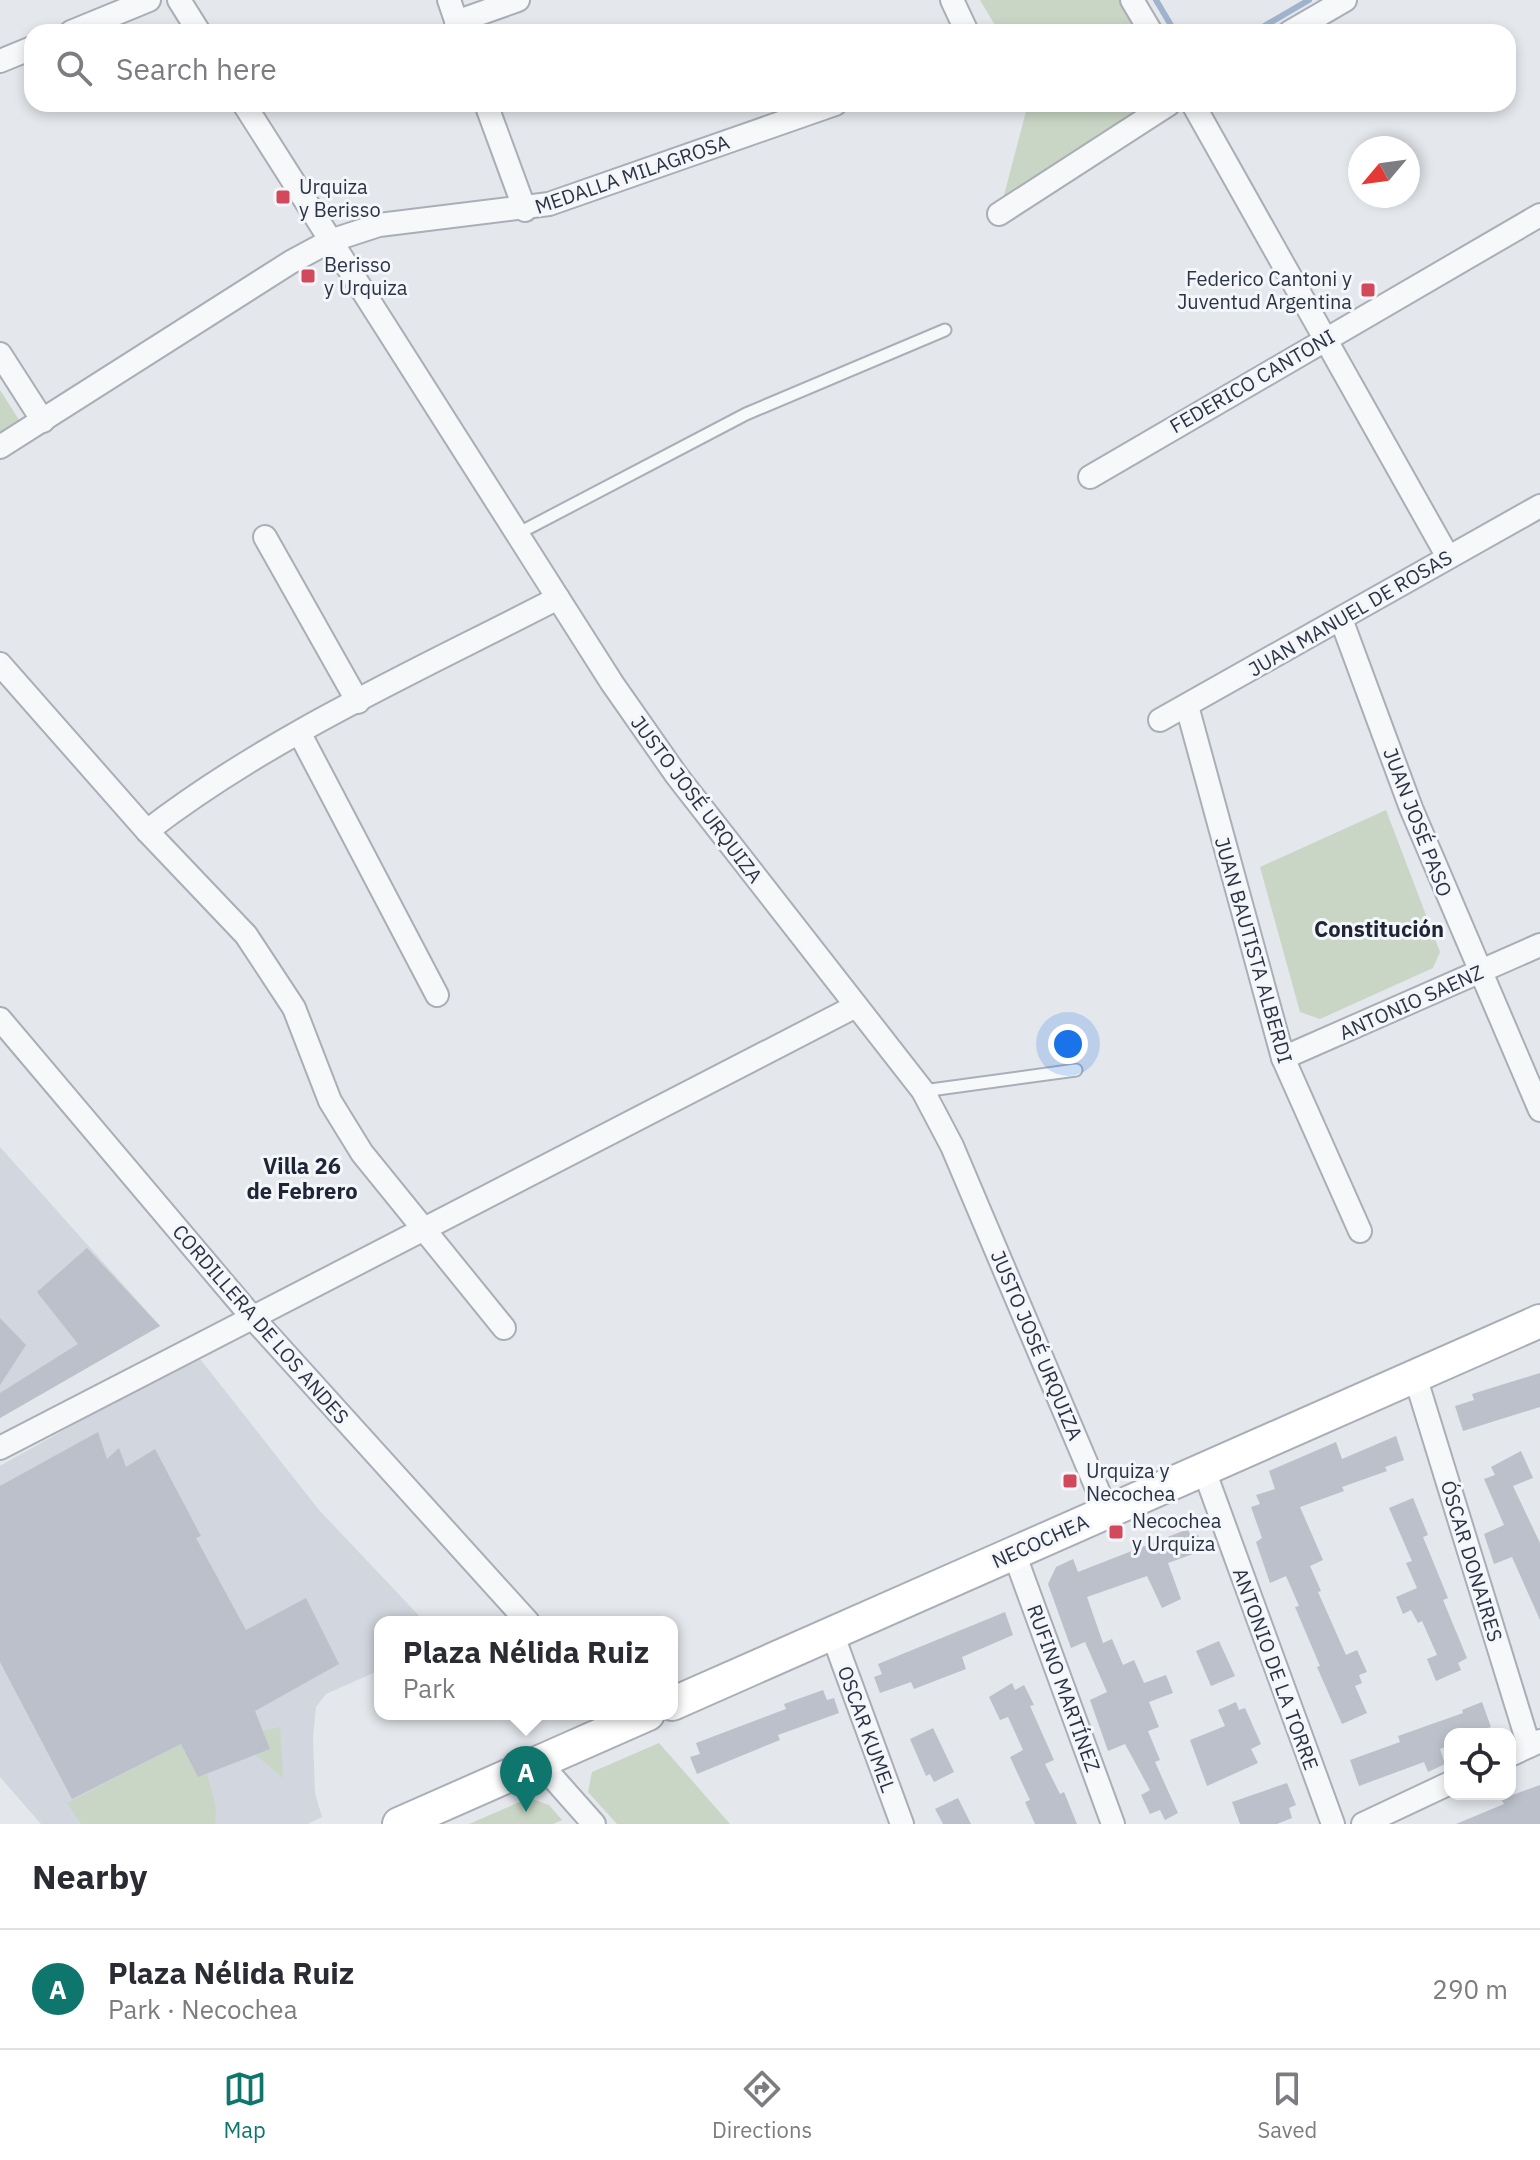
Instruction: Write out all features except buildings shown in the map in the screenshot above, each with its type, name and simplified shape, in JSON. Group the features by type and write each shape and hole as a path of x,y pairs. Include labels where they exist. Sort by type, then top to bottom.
{"main road":[{"name":"NECOCHEA","path":"678,1701 1540,1321"},
{"path":"399,1824 539,1762 623,1720"}],"street":[{"path":"90,24 149,0"},
{"path":"179,0 194,24"},
{"path":"449,0 457,24"},
{"path":"465,24 518,0"},
{"path":"952,0 963,24"},
{"path":"1132,0 1146,24"},
{"path":"1304,24 1345,0"},
{"path":"0,61 24,51"},
{"name":"JUSTO JOSÉ URQUIZA","path":"249,112 558,598 677,776 923,1091 952,1146 1107,1512"},
{"path":"489,112 525,210"},
{"name":"MEDALLA MILAGROSA","path":"0,447 291,262 330,241 379,225 525,210 812,112"},
{"path":"999,214 1157,112"},
{"path":"1198,112 1327,337 1448,557"},
{"name":"FEDERICO CANTONI","path":"1090,477 1540,215"},
{"path":"0,354 43,421"},
{"name":"JUAN MANUEL DE ROSAS","path":"1160,720 1448,557 1538,513"},
{"path":"265,537 358,702"},
{"path":"147,831 174,810 300,734 558,598"},
{"name":"JUAN JOSÉ PASO","path":"1341,619 1411,808 1540,1110"},
{"path":"0,664 147,831 246,935 294,1008 330,1101 362,1153 504,1328"},
{"name":"JUAN BAUTISTA ALBERDI","path":"1187,706 1283,1058 1360,1231"},
{"path":"300,734 437,995"},
{"name":"ANTONIO SAENZ","path":"1283,1058 1540,945"},
{"path":"0,1448 856,1006"},
{"name":"CORDILLERA DE LOS ANDES","path":"0,1019 252,1317 523,1616"},
{"name":"ÓSCAR DONAIRES","path":"1415,1376 1526,1747"},
{"name":"ANTONIO DE LA TORRE","path":"1204,1470 1333,1824"},
{"name":"RUFINO MARTÍNEZ","path":"1014,1553 1113,1824"},
{"name":"OSCAR KUMEL","path":"832,1633 902,1824"},
{"path":"539,1762 594,1824"},
{"path":"1363,1824 1444,1786"}],"lane":[{"path":"519,533 746,414 945,330"},
{"path":"923,1091 1076,1070"}],"shaded area":[{"path":"0,1147 160,1326 0,1418"},
{"path":"197,1355 319,1510 419,1616 374,1616 374,1673 326,1694 316,1707 313,1737 315,1793 322,1817 308,1824 41,1824 0,1777 0,1466"}],"green space":[{"path":"980,0 1123,0 1140,24 994,24"},
{"path":"1026,112 1157,112 999,214"},
{"path":"0,390 21,423 0,436"},
{"path":"1386,810 1440,952 1433,968 1320,1019 1300,1012 1260,867"},
{"path":"280,1727 283,1778 256,1755 270,1749 263,1731"},
{"path":"659,1743 730,1824 617,1824 588,1792 592,1772"},
{"path":"181,1744 198,1776 207,1774 216,1808 215,1824 81,1824 67,1803"},
{"path":"529,1798 549,1805 562,1820 553,1824 469,1824"}],"waterway":[{"path":"1156,0 1170,24"},
{"path":"1268,24 1309,0"}],"place":[{"name":"Urquiza y Berisso","path":"283,197"},
{"name":"Berisso y Urquiza","path":"308,276"},
{"name":"Federico Cantoni y Juventud Argentina","path":"1368,290"},
{"name":"Urquiza y Necochea","path":"1070,1481"},
{"name":"Necochea y Urquiza","path":"1116,1532"},
{"name":"Plaza Nélida Ruiz","path":"526,1812"}],"district":[{"name":"Constitución","path":"1379,928"},
{"name":"Villa 26 de Febrero","path":"302,1178"}]}
